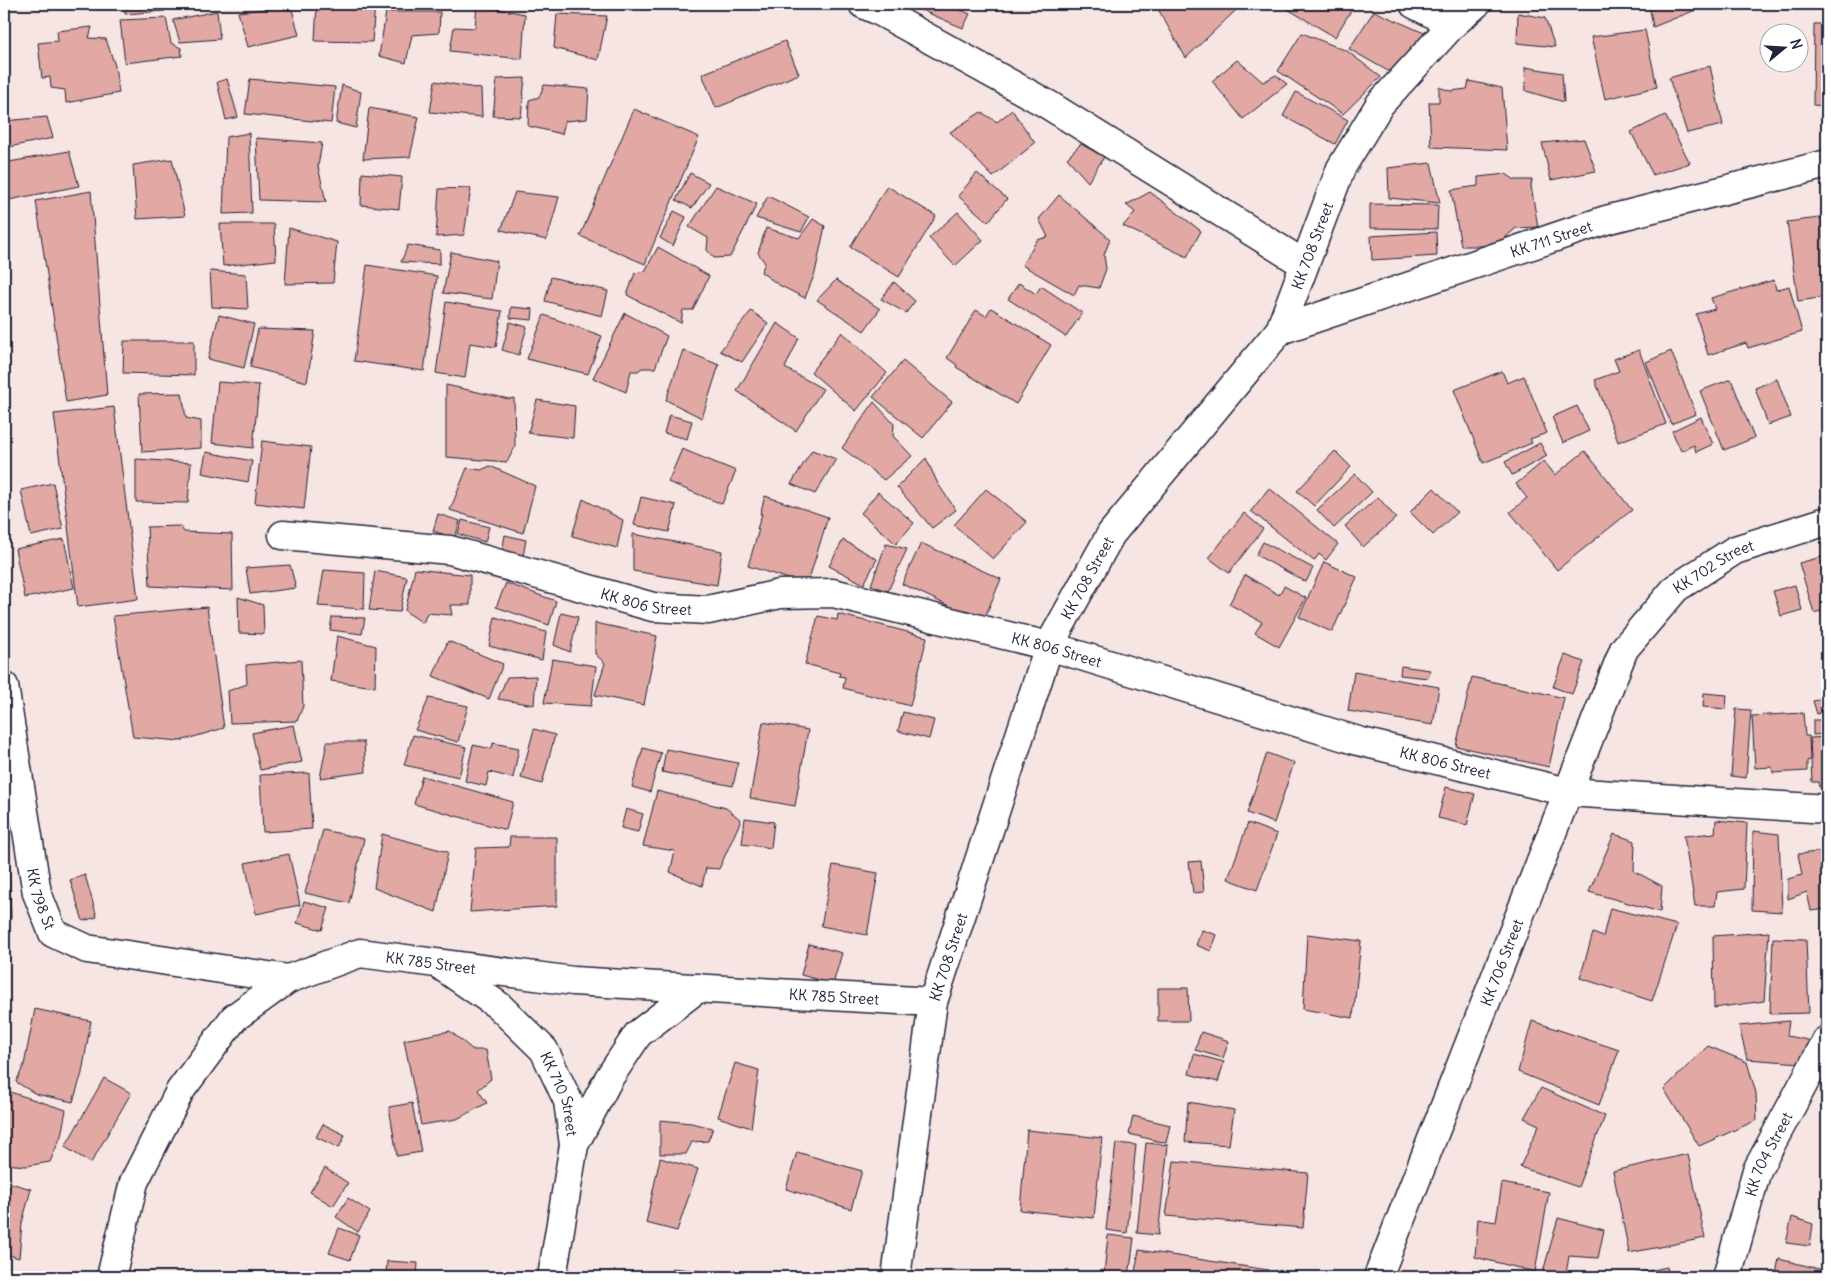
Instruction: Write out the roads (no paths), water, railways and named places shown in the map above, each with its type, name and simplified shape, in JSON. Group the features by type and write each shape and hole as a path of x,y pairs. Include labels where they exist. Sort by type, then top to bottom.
{"street":[{"path":"863,4 1047,104 1304,264"},
{"path":"1414,4 1453,24"},
{"name":"KK 708 Street","path":"896,1277 933,1002 1049,646 1111,534 1280,330 1341,168 1380,104 1453,24 1476,4"},
{"name":"KK 711 Street","path":"1280,330 1606,220 1827,164"},
{"name":"KK 702 Street","path":"1624,649 1676,588 1735,550 1827,521"},
{"name":"KK 806 Street","path":"283,535 450,550 653,607 708,610 780,594 833,593 1049,646 1358,741 1568,792 1827,809"},
{"name":"KK 706 Street","path":"1378,1277 1624,649"},
{"name":"KK 798 St","path":"4,686 37,893 52,933 87,949 288,979"},
{"name":"KK 785 Street","path":"111,1277 134,1182 180,1091 234,1018 288,979 360,953 574,981 933,1002"},
{"name":"KK 710 Street","path":"436,963 499,1006 544,1050 568,1101 574,1145 552,1277"},
{"path":"574,1145 609,1078 638,1034 698,988"},
{"name":"KK 704 Street","path":"1727,1277 1757,1170 1827,1040"}]}
